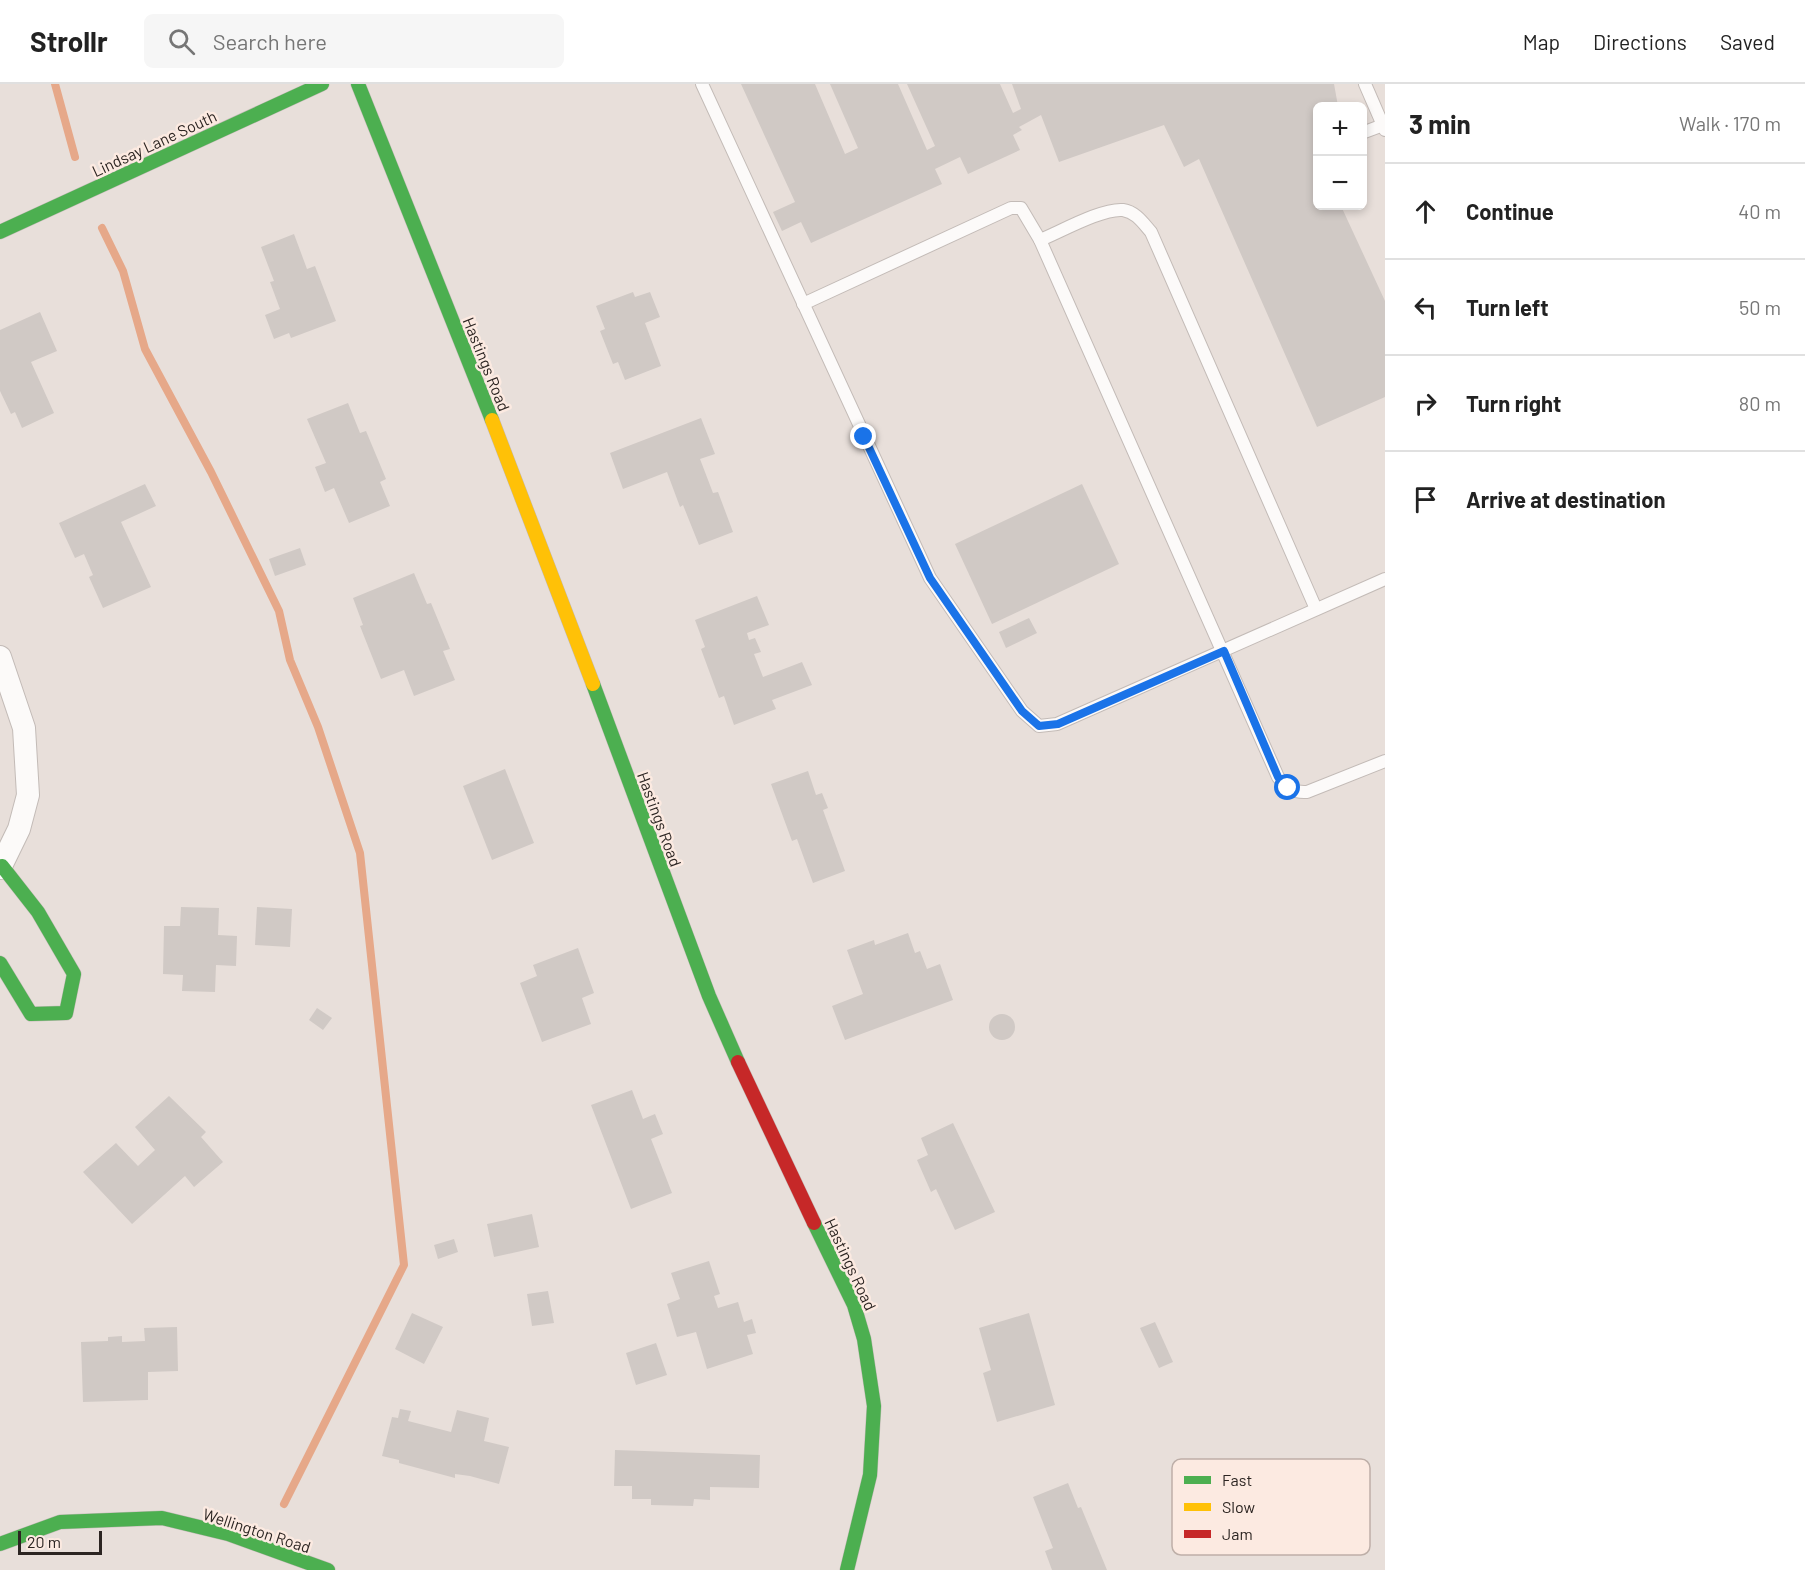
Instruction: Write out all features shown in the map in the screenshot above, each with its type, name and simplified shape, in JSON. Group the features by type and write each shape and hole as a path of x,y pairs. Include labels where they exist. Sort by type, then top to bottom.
{"street":[{"name":"Lindsay Lane South","path":"0,232 322,84"},
{"name":"Hastings Road","path":"358,84 528,512 709,996 779,1153 854,1305 864,1339 874,1406 870,1475 847,1570"},
{"path":"0,657 24,728 28,795 19,829 1,867 38,912 74,974 66,1013 31,1014 0,963"},
{"name":"Wellington Road","path":"0,1544 60,1522 162,1518 228,1534 328,1570"}],"lane":[{"path":"702,84 930,578 1022,711 1039,726 1058,724 1385,579"},
{"path":"1365,84 1384,127 1367,132"},
{"path":"803,304 1011,208 1021,207 1028,215 1040,240 1278,777 1288,788 1297,793 1307,792 1385,761"},
{"path":"1040,240 1106,213 1123,210 1138,217 1151,232 1316,609"}],"building":[{"path":"741,84 815,84 845,154 858,148 830,84 898,84 927,150 935,146 907,84 1000,84 1013,113 1021,109 1012,84 1334,84 1337,102 1313,102 1313,210 1343,210 1385,301 1385,397 1317,427 1199,159 1184,167 1164,125 1059,162 1041,115 1019,127 1022,130 1013,135 1020,150 968,174 960,157 935,169 942,184 811,243 801,222 782,231 773,212 795,202"},
{"path":"294,234 307,269 315,266 336,321 291,338 289,333 274,339 265,315 280,309 270,282 274,281 261,247"},
{"path":"633,292 635,297 650,292 660,317 645,323 661,366 625,380 618,362 613,364 600,331 605,329 596,306"},
{"path":"40,312 57,351 31,362 54,413 22,428 15,412 11,414 0,391 0,330"},
{"path":"348,403 360,433 366,431 386,479 380,482 390,506 349,523 334,488 325,492 315,467 326,463 307,419"},
{"path":"701,418 715,454 700,459 713,493 718,492 733,532 699,545 683,505 680,507 667,472 623,489 610,453"},
{"path":"145,484 156,506 121,522 151,587 103,608 89,577 93,575 84,554 75,558 59,523"},
{"path":"1082,484 1119,564 992,624 955,544"},
{"path":"300,548 306,565 275,576 269,559"},
{"path":"414,573 427,604 431,603 450,649 443,651 455,680 414,696 404,670 381,679 360,626 363,625 353,598"},
{"path":"757,596 769,625 747,633 749,640 755,638 761,652 754,654 763,677 802,662 812,685 772,700 776,709 734,725 724,696 719,698 701,649 705,647 695,620"},
{"path":"1029,618 1037,633 1006,648 999,632"},
{"path":"505,769 534,843 492,860 463,786"},
{"path":"808,771 816,795 822,793 828,808 823,810 845,871 813,883 797,839 792,841 771,784"},
{"path":"181,907 219,908 218,935 237,936 236,966 216,965 215,992 182,991 183,975 163,974 164,926 180,926"},
{"path":"257,907 292,909 290,947 255,945"},
{"path":"908,933 915,953 920,951 927,969 940,964 953,1000 845,1040 832,1006 863,994 847,950 874,940 875,945"},
{"path":"578,948 594,993 582,998 591,1024 542,1042 520,983 537,976 533,965"},
{"path":"317,1008 332,1018 323,1030 309,1020"},
{"path":"1002,1014 1011,1018 1015,1027 1011,1036 1002,1040 993,1036 989,1027 993,1018"},
{"path":"632,1090 643,1119 655,1114 663,1134 651,1139 672,1193 631,1209 591,1105"},
{"path":"169,1096 206,1132 201,1137 223,1162 194,1187 185,1176 132,1224 83,1172 116,1143 138,1166 155,1150 135,1127"},
{"path":"953,1123 995,1212 955,1230 936,1189 931,1192 917,1160 928,1155 921,1138"},
{"path":"532,1214 539,1247 494,1257 487,1224"},
{"path":"454,1239 458,1252 438,1259 434,1245"},
{"path":"709,1261 720,1294 714,1296 718,1308 738,1302 744,1322 752,1319 756,1333 747,1335 753,1354 707,1369 696,1332 677,1337 667,1304 680,1299 671,1273"},
{"path":"548,1291 554,1323 532,1326 527,1294"},
{"path":"412,1313 443,1327 424,1364 395,1349"},
{"path":"1029,1313 1055,1405 997,1422 983,1373 991,1370 979,1328"},
{"path":"1155,1322 1173,1362 1159,1368 1140,1328"},
{"path":"177,1327 178,1371 148,1372 148,1400 83,1402 81,1342 108,1341 108,1337 122,1336 122,1342 145,1341 144,1328"},
{"path":"656,1343 667,1375 636,1385 626,1353"},
{"path":"400,1409 411,1411 408,1421 451,1432 457,1410 489,1418 484,1441 509,1447 499,1484 470,1476 455,1474 455,1478 382,1456 392,1417 398,1418"},
{"path":"615,1450 760,1455 759,1488 710,1487 710,1500 694,1499 693,1506 651,1505 651,1499 632,1499 632,1486 614,1486"},
{"path":"1068,1483 1078,1508 1081,1507 1107,1570 1052,1570 1045,1551 1053,1548 1033,1497"}],"waterway":[{"path":"55,84 75,157"},
{"path":"102,228 123,271 145,349 211,472 279,611 290,660 318,727 360,853 404,1265 284,1504"}],"traffic: fast":[{"path":"0,232 322,84"},
{"path":"358,84 492,420"},
{"path":"593,684 709,996 738,1062"},
{"path":"0,963 31,1014 66,1013 74,974 38,912 2,866"},
{"path":"814,1223 854,1305 864,1339 874,1406 870,1475 847,1570"},
{"path":"0,1544 60,1522 162,1518 228,1534 328,1570"}],"traffic: slow":[{"path":"492,420 593,684"}],"traffic: jam":[{"path":"738,1062 814,1223"}],"route":[{"path":"864,437 930,578 947,607 993,665 1022,711 1039,726 1058,724 1224,651 1278,777 1288,788"}]}
